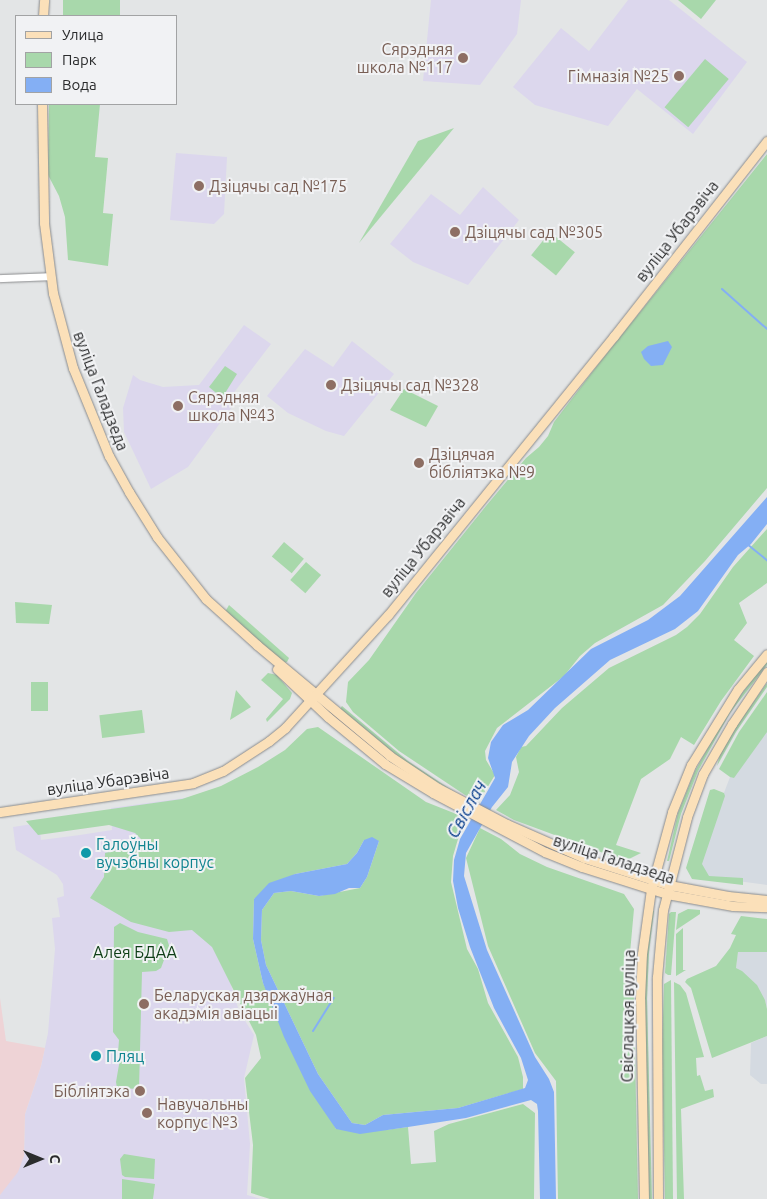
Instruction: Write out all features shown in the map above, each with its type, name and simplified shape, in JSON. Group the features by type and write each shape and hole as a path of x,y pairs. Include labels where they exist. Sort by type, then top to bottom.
{"main road":[{"path":"43,15 44,0"},
{"name":"вуліца Галадзеда","path":"42,105 42,194 53,293 73,368 109,456 157,537 206,599 314,698 414,774 461,804 506,828 652,885 733,906 767,907"},
{"name":"вуліца Убарэвіча","path":"0,812 182,786 204,780 223,771 269,741 314,698 388,614 614,336 767,141"},
{"name":"Свіслацкая вуліца","path":"644,1199 640,1000 642,954 652,885 672,812 691,765 738,689 767,654"},
{"name":"Свіслацкая вуліца","path":"658,1199 657,977 661,928 668,889 687,818 704,774 732,724 767,672"},
{"name":"вуліца Галадзеда","path":"668,889 767,900"}],"street":[{"path":"0,278 51,276"}],"shaded area":[{"name":"Сярэдняя школа №117","path":"431,0 521,0 517,34 480,85 423,81"},
{"name":"Гімназія №25","path":"628,0 669,0 747,62 693,134 637,89 608,126 535,105 513,87 561,28 589,51"},
{"name":"Дзіцячы сад №175","path":"176,153 227,157 224,214 214,224 170,220"},
{"name":"Дзіцячы сад №305","path":"483,187 519,220 468,285 413,262 390,244 431,194 460,215"},
{"name":"Сярэдняя школа №43","path":"244,325 271,344 229,399 234,404 188,467 151,489 124,432 123,408 133,375 140,380 163,387 199,385"},
{"name":"Дзіцячы сад №328","path":"352,341 394,374 344,436 326,431 288,413 267,396 305,349 333,367"},
{"path":"767,724 767,885 707,877 697,864 730,777 735,766"},
{"name":"Беларуская дзяржаўная акадэмія авіацыі","path":"199,796 228,975 239,1011 254,1035 244,1078 250,1144 247,1195 261,1199 0,1199 0,1195 24,1156 25,1114 41,1066 48,1033 55,949 52,918 60,917 57,898 64,896 63,884 57,875 16,850 13,827 39,823 41,840 112,830 111,808"},
{"path":"738,951 767,952 767,1009 765,1000 736,968"},
{"path":"0,998 6,1041 45,1048 25,1114 24,1156 18,1172 0,1195"},
{"path":"767,1036 767,1084 761,1084 750,1075 751,1043"}],"green space":[{"path":"63,0 120,0 120,15 63,15"},
{"path":"678,0 716,0 701,19"},
{"path":"705,59 729,79 688,127 665,107"},
{"path":"49,105 100,105 95,157 108,158 103,213 113,214 108,266 68,260 65,217 59,196 48,175"},
{"path":"454,128 359,243 418,141"},
{"path":"767,154 767,488 705,561 663,605 595,643 580,656 564,676 497,728 485,751 486,760 495,775 479,801 465,795 399,751 353,712 346,702 348,682 369,660 416,593 486,506 526,458 548,436 554,422 600,362"},
{"path":"550,232 575,252 556,275 531,255"},
{"path":"225,366 237,374 222,398 209,387"},
{"path":"404,389 438,406 426,427 390,410"},
{"path":"767,529 767,583 739,603 747,623 734,640 754,656 721,701 694,745 681,737 670,759 641,779 616,845 641,853 625,861 514,820 496,810 510,795 519,772 516,757 521,747 526,746 562,708 609,668 676,635 687,627 700,614 733,567"},
{"path":"284,542 304,559 292,573 272,557"},
{"path":"306,562 321,575 305,593 290,580"},
{"path":"15,602 52,605 49,624 16,623"},
{"path":"229,605 289,658 287,662 284,663 225,612"},
{"path":"767,660 767,665 730,713 698,771 681,814 669,861 667,861 678,813 695,771 728,712"},
{"path":"268,673 277,675 292,693 290,699 267,722 266,719 283,699 261,680"},
{"path":"31,682 48,682 48,711 31,711"},
{"path":"767,683 767,687 736,732 717,766 720,754 739,722"},
{"path":"236,690 251,707 230,720"},
{"path":"767,692 767,732 734,778 730,777 719,769 739,732"},
{"path":"342,706 408,761 456,793 405,763 340,709"},
{"path":"142,710 145,733 102,738 99,715"},
{"path":"318,727 426,802 469,819 458,839 453,856 451,882 467,949 478,969 488,1003 518,1057 523,1077 523,1089 458,1108 383,1115 365,1125 352,1123 318,1074 266,965 261,940 262,910 274,893 291,891 319,896 360,888 367,877 379,841 364,840 357,853 347,864 295,874 254,899 253,939 263,983 336,1129 385,1130 408,1127 411,1164 436,1162 434,1131 449,1124 523,1104 535,1113 534,1199 270,1199 251,1193 253,1145 245,1078 261,1058 256,1035 212,947 192,930 169,932 131,922 90,898 104,877 105,853 146,844 135,833 109,825 38,835 26,821 182,799 221,786 258,767 285,750 307,729"},
{"path":"714,789 724,793 725,796 702,864 709,876 743,878 743,885 692,879 686,868 710,790"},
{"path":"480,828 501,839 520,854 547,867 624,894 634,909 630,953 633,955 638,1199 558,1199 556,1081 535,1053 488,946 466,858"},
{"path":"688,909 700,910 700,914 676,930 678,914"},
{"path":"651,910 654,911 649,952 647,999 652,1199 648,1199 645,1001 646,952"},
{"path":"676,912 671,975 668,975 665,973 669,914"},
{"path":"741,916 767,919 767,952 738,952 736,968 757,985 765,1000 767,1036 712,1058 691,988 685,982 687,979 716,966 730,948 736,935 731,934"},
{"name":"Алея БДАА","path":"120,923 138,932 167,939 172,955 164,960 161,968 156,971 142,972 139,1089 117,1088 116,1082 121,1053 118,1053 119,1040 113,1032 114,927"},
{"path":"683,928 683,970 686,970 676,976 676,934"},
{"path":"671,980 673,1199 665,1199 662,1048 664,984"},
{"path":"674,982 680,985 686,993 704,1057 696,1058 697,1076 700,1075 705,1091 713,1089 714,1097 681,1109 684,1199 677,1199"},
{"path":"124,1154 155,1159 154,1179 125,1177 122,1175 120,1159"},
{"path":"122,1179 155,1184 153,1199 122,1199"}],"water":[{"path":"668,341 672,347 663,365 651,366 644,359 641,352 648,346"},
{"path":"767,497 767,524 751,544 738,555 698,611 675,629 610,660 555,708 529,736 512,762 508,787 492,807 466,853 464,876 487,950 535,1057 549,1079 554,1092 556,1199 540,1199 538,1111 537,1104 531,1100 466,1118 408,1127 360,1134 336,1129 310,1091 284,1037 263,983 253,939 254,899 269,883 295,874 347,864 357,853 364,840 372,837 379,841 367,877 360,888 349,888 335,894 319,896 291,891 274,893 262,910 261,940 266,965 318,1074 352,1123 365,1125 383,1115 458,1108 525,1088 528,1080 521,1058 494,1008 470,947 458,908 453,881 454,860 460,839 495,778 488,758 491,742 503,725 528,710 591,649 648,620 680,596"}],"waterway":[{"path":"722,289 767,329"},
{"path":"747,544 767,560"},
{"path":"313,1031 334,998"}],"place":[{"name":"Сярэдняя школа №117","path":"463,58"},
{"name":"Гімназія №25","path":"679,76"},
{"name":"Дзіцячы сад №175","path":"199,186"},
{"name":"Дзіцячы сад №305","path":"455,232"},
{"name":"Дзіцячы сад №328","path":"331,385"},
{"name":"Сярэдняя школа №43","path":"178,406"},
{"name":"Дзіцячая бібліятэка №9","path":"419,463"},
{"name":"Галоўны вучэбны корпус","path":"86,853"},
{"name":"Беларуская дзяржаўная акадэмія авіацыі","path":"144,1004"},
{"name":"Пляц","path":"96,1056"},
{"name":"Бібліятэка","path":"140,1091"},
{"name":"Навучальны корпус №3","path":"147,1113"}],"water label":[{"name":"Свіслач","path":"466,809"}]}
